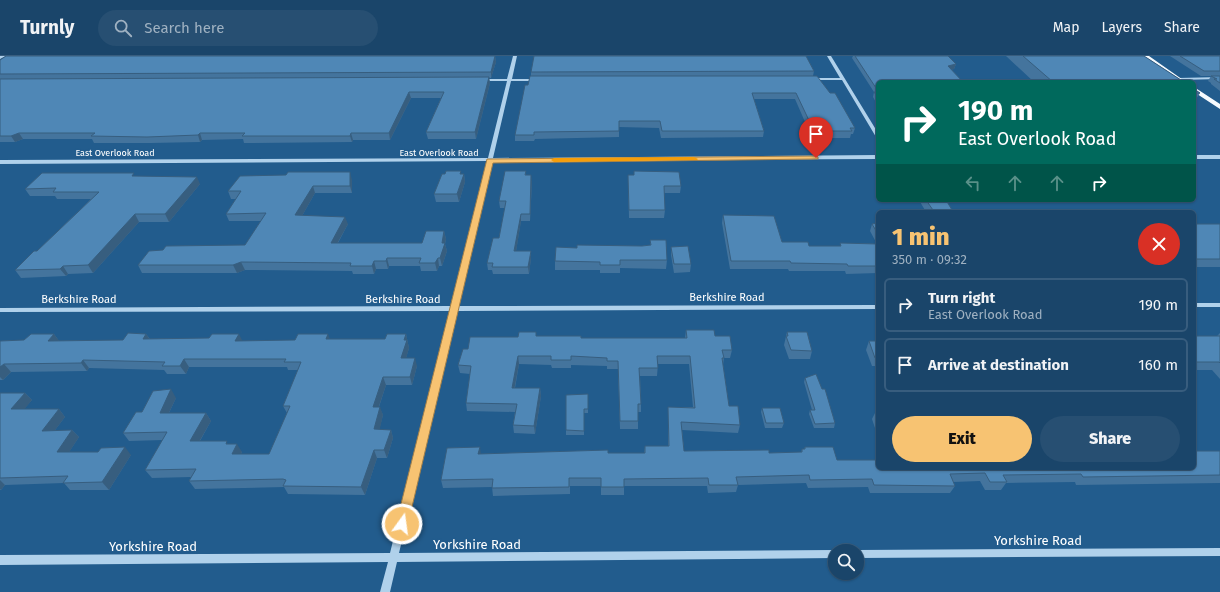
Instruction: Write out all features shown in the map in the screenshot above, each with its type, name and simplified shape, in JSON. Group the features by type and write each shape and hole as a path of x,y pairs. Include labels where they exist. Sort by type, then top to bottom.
{"main road":[{"path":"1145,56 1181,80"},
{"path":"1196,90 1220,107"}],"street":[{"path":"385,592 455,310 515,56"},
{"path":"828,56 876,134"},
{"path":"1181,80 1220,78"},
{"path":"804,79 842,79"},
{"path":"471,80 546,80"},
{"path":"1196,157 1220,157"},
{"name":"East Overlook Road","path":"0,162 490,161 876,158"},
{"path":"1196,305 1220,305"},
{"name":"Berkshire Road","path":"0,310 455,310 876,307"},
{"name":"Yorkshire Road","path":"864,554 1220,552"},
{"name":"Yorkshire Road","path":"0,560 828,554"}],"building":[{"path":"6,56 495,56 491,72 0,74 0,60"},
{"path":"534,56 806,56 814,71 531,72"},
{"path":"855,56 948,56 956,64 948,66 961,80 876,80 876,88"},
{"path":"1023,56 1144,56 1181,80 1051,80"},
{"path":"1180,56 1220,56 1220,71 1204,71"},
{"path":"530,76 817,76 830,93 835,93 855,128 850,128 852,131 814,131 796,93 752,93 764,131 662,131 660,121 619,121 619,131 534,132 534,135 515,135 525,85 528,85"},
{"path":"1211,76 1220,76 1220,83 1214,79 1217,79"},
{"path":"489,77 475,132 426,132 444,92 409,92 389,133 351,133 350,136 242,136 245,133 200,133 198,135 147,137 91,136 95,133 19,133 11,136 0,136 0,79"},
{"path":"446,171 461,171 460,174 464,174 457,194 434,194 442,174 445,174"},
{"path":"505,171 526,171 525,175 531,175 530,214 521,214 514,251 531,251 528,267 492,267 493,263 487,263 493,238 499,238 506,201 499,201"},
{"path":"634,171 679,172 681,186 664,186 665,210 629,210 628,175 634,175"},
{"path":"288,172 350,172 350,186 313,186 295,215 345,217 331,243 422,243 426,231 444,231 442,243 445,243 440,258 438,258 435,263 419,263 421,258 387,258 386,261 374,261 372,266 350,266 351,263 241,262 233,265 138,265 149,251 163,250 166,246 245,245 266,213 226,214 241,191 228,191 240,176 286,175"},
{"path":"42,173 134,173 132,176 197,177 165,214 135,214 88,265 63,266 60,269 15,270 99,192 53,192 56,188 25,189"},
{"path":"927,202 947,202 952,210 933,210"},
{"path":"723,215 774,216 782,242 808,242 809,246 841,246 840,243 876,244 876,266 791,263 790,261 731,261"},
{"path":"876,223 876,231 872,224"},
{"path":"1196,224 1220,224 1220,259 1196,259"},
{"path":"650,240 666,240 667,260 620,260 620,265 600,265 600,262 555,261 556,247 577,248 577,245 642,246 651,245"},
{"path":"688,246 691,264 674,264 671,247"},
{"path":"686,330 714,330 715,336 730,336 732,350 722,350 724,358 722,358 729,406 738,406 740,425 681,422 684,451 769,450 769,453 802,452 802,449 805,449 805,447 833,447 837,460 876,460 876,470 1196,470 1196,451 1220,451 1220,475 1083,477 1081,474 1003,475 1007,482 990,482 985,473 950,474 955,486 874,485 872,479 810,480 809,475 736,477 738,485 709,485 708,478 624,479 624,487 601,487 601,478 569,478 569,487 492,488 493,479 441,480 447,448 480,447 478,454 608,450 608,453 645,453 645,446 669,446 668,407 695,408 690,356 657,356 658,368 639,368 641,404 638,404 638,421 620,421 618,361 607,361 607,358 571,356 571,360 551,360 551,356 518,356 512,388 540,388 534,426 513,425 517,404 466,403 471,366 458,365 463,349 468,349 470,337 518,337 519,332 536,332 536,336 581,336 581,338 687,338"},
{"path":"787,332 807,332 812,351 791,350 786,336 788,336"},
{"path":"128,333 146,334 143,339 209,338 212,334 239,334 235,341 295,340 298,334 328,334 326,339 385,339 387,334 406,334 404,340 407,340 401,358 415,358 410,377 383,377 373,407 380,407 374,429 391,430 384,450 374,450 361,487 283,486 286,480 283,479 189,481 196,469 145,470 167,432 123,433 136,412 142,412 153,391 171,389 160,413 206,413 190,441 227,441 226,444 237,444 232,454 269,454 290,406 283,406 301,362 284,362 286,359 184,359 180,366 162,366 165,362 83,360 81,363 4,364 0,367 0,341 24,340 31,334 54,334 48,341 123,340"},
{"path":"1196,336 1220,336 1220,363 1196,362"},
{"path":"869,341 876,341 875,358"},
{"path":"816,374 822,389 825,389 835,423 815,424 810,410 815,410 805,378"},
{"path":"0,393 25,393 11,409 59,409 42,431 72,430 57,452 98,452 101,448 125,447 102,482 63,483 68,476 0,478"},
{"path":"588,394 588,409 584,409 584,431 566,430 566,395"},
{"path":"762,408 780,408 784,423 766,423"}],"slow traffic":[{"path":"554,160 694,159"}],"route":[{"path":"402,524 490,161 816,158"}]}
